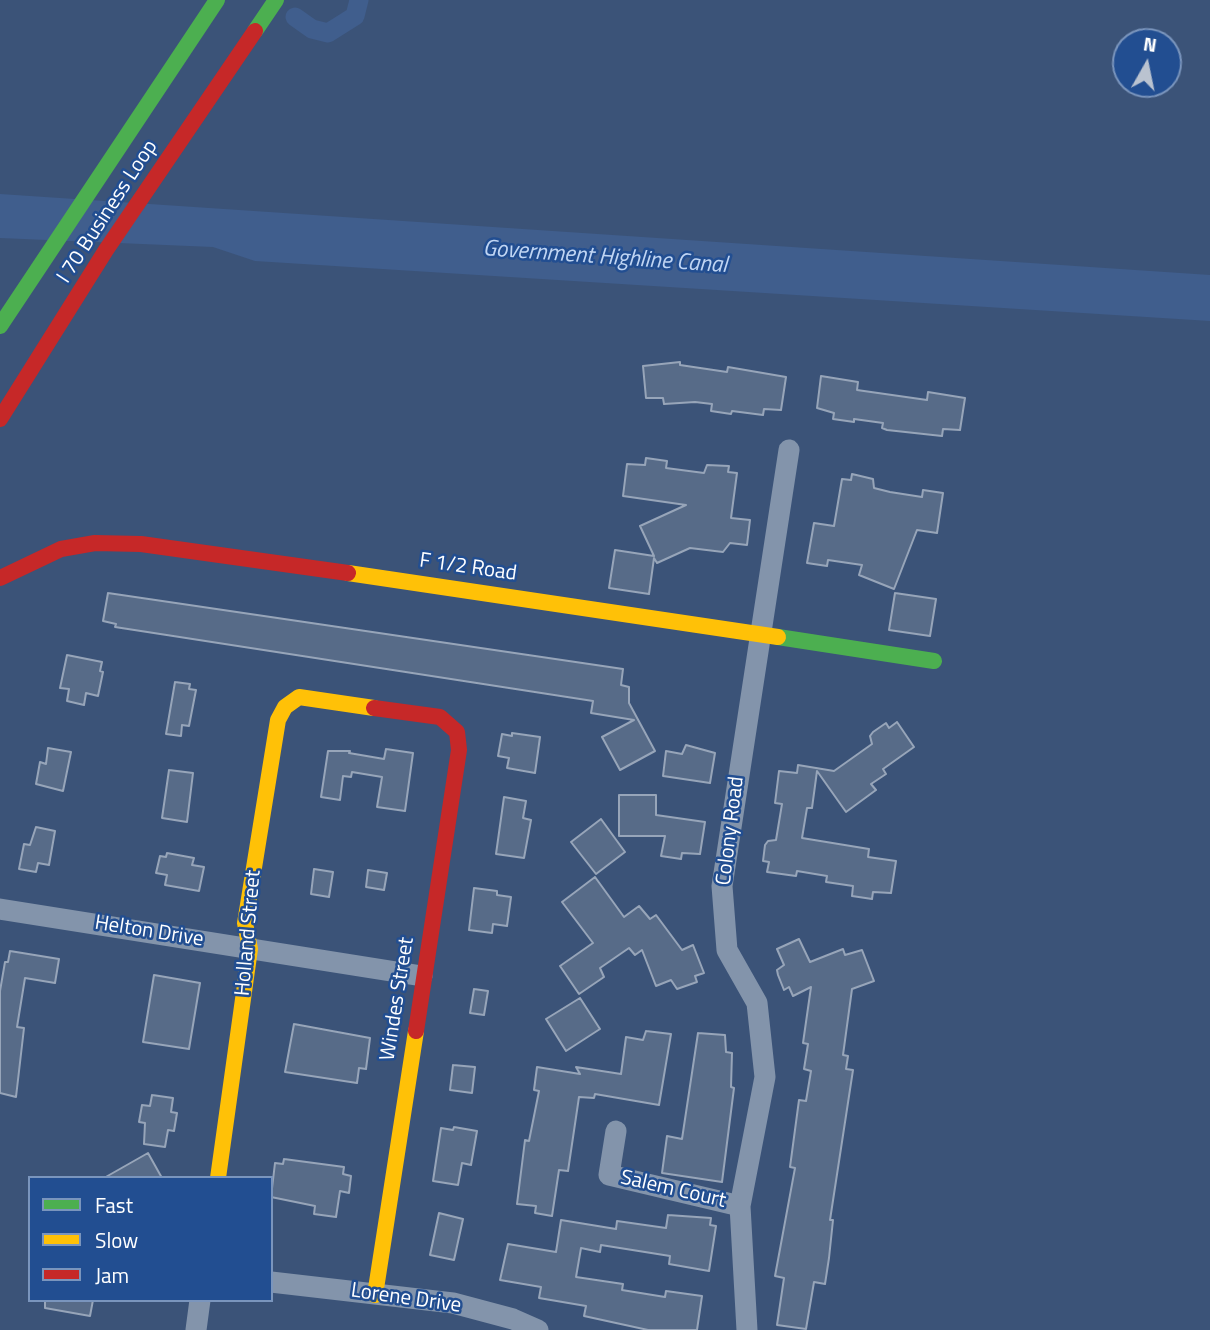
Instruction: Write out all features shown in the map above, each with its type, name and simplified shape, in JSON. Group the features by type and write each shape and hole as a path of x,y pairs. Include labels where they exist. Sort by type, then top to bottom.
{"main road":[{"name":"I 70 Business Loop","path":"0,326 50,247 217,0"},
{"path":"255,31 269,0"},
{"path":"255,31 276,0"},
{"name":"I 70 Business Loop","path":"0,419 106,250 255,31"},
{"name":"F 1/2 Road","path":"0,578 61,549 95,543 141,544 934,661"},
{"name":"Holland Street","path":"218,1176 250,948 245,923 278,720 285,707 299,697 440,717"},
{"name":"Windes Street","path":"375,1294 459,750 457,732 440,717"}],"street":[{"name":"Colony Road","path":"747,1330 740,1206 765,1077 757,1003 727,950 722,886 759,634 775,556 789,450"},
{"name":"Helton Drive","path":"0,909 422,976"},
{"name":"Salem Court","path":"616,1132 609,1175 740,1206"},
{"name":"Lorene Drive","path":"273,1282 453,1303 513,1319 538,1330"},
{"path":"196,1330 200,1302"}],"water":[{"name":"Government Highline Canal","path":"0,194 1210,275 1210,321 255,261 213,247 0,238"}],"building":[{"path":"680,362 680,365 727,372 728,367 786,377 781,410 764,409 763,415 732,411 731,414 711,411 712,404 664,404 663,398 646,398 643,366"},
{"path":"821,376 858,382 857,390 927,400 928,392 965,398 960,430 943,429 942,436 887,430 882,428 883,423 833,419 834,413 817,408"},
{"path":"646,458 667,461 666,468 704,473 707,465 729,466 728,472 737,473 731,518 750,520 747,545 730,543 723,552 690,548 657,563 654,558 649,594 609,588 615,550 654,556 640,526 686,505 623,496 627,464 645,465"},
{"path":"852,474 873,479 874,488 890,492 922,497 923,490 943,493 937,533 917,530 894,589 859,575 862,565 828,560 827,566 807,563 814,523 834,526 842,479 851,480"},
{"path":"108,593 623,669 621,685 629,687 629,703 655,751 620,770 602,737 634,720 591,713 593,701 115,627 116,624 103,621"},
{"path":"895,593 936,599 930,636 889,630"},
{"path":"67,655 102,662 100,671 103,672 98,696 86,693 84,705 67,701 69,689 60,688"},
{"path":"175,682 190,684 189,689 196,690 189,726 182,725 181,736 166,734"},
{"path":"897,722 914,747 883,769 886,774 871,784 876,790 846,812 817,771 812,808 807,808 802,838 869,849 868,857 896,861 891,893 873,892 872,899 852,896 853,886 826,882 827,876 797,871 796,876 767,872 769,862 763,861 765,845 768,841 776,840 782,804 775,803 779,771 797,773 798,765 834,771 872,744 870,736 873,732 886,723 889,728"},
{"path":"512,733 540,737 535,773 507,768 509,758 498,756 502,734 512,736"},
{"path":"686,745 715,753 710,783 663,776 666,751 682,754"},
{"path":"48,748 71,752 63,791 36,784 40,762 46,764"},
{"path":"386,749 413,753 405,811 377,807 382,777 352,772 351,777 343,776 340,800 321,797 328,751 350,751 349,753 384,759"},
{"path":"169,770 193,773 187,822 162,818"},
{"path":"619,795 656,795 656,815 705,822 700,854 682,853 681,859 661,856 665,836 619,836"},
{"path":"504,797 526,801 523,818 531,820 524,858 496,854"},
{"path":"601,819 625,852 596,874 571,842"},
{"path":"36,827 55,831 49,865 38,863 36,872 19,869 24,844 30,845"},
{"path":"167,853 194,858 192,865 204,867 199,891 165,885 167,875 156,873 160,856 166,857"},
{"path":"314,869 333,872 329,897 311,894"},
{"path":"368,870 387,873 384,890 366,887"},
{"path":"595,877 624,917 639,906 650,919 656,915 682,950 693,945 704,973 695,976 697,982 677,989 671,980 656,986 642,950 635,955 629,948 600,968 604,977 579,994 560,966 593,943 562,902"},
{"path":"474,888 497,891 497,895 511,897 507,926 493,924 492,933 469,930"},
{"path":"799,939 810,962 843,949 845,955 862,950 874,981 852,989 843,1055 848,1056 846,1069 853,1070 830,1220 833,1220 829,1258 825,1284 814,1282 806,1329 777,1325 784,1278 775,1276 795,1168 790,1167 799,1100 806,1101 811,1071 804,1069 808,1044 803,1043 811,987 793,996 789,987 784,990 777,970 784,965 777,949"},
{"path":"10,951 59,959 55,983 25,978 17,1027 24,1028 16,1097 0,1093 0,991 5,962 8,962"},
{"path":"154,975 200,983 189,1049 143,1042"},
{"path":"474,989 488,991 484,1015 470,1013"},
{"path":"580,998 600,1029 566,1051 546,1019"},
{"path":"294,1024 370,1038 366,1069 359,1068 357,1083 285,1072"},
{"path":"646,1031 671,1034 659,1105 595,1094 594,1098 579,1097 568,1171 559,1170 552,1216 535,1213 536,1206 517,1204 525,1140 529,1141 539,1091 534,1090 537,1067 580,1074 576,1067 621,1074 626,1037 643,1040"},
{"path":"698,1033 725,1035 726,1052 732,1053 731,1087 734,1088 722,1182 662,1173 667,1136 682,1139"},
{"path":"453,1065 475,1067 472,1093 450,1090"},
{"path":"152,1095 173,1098 171,1112 177,1113 174,1131 168,1130 165,1147 144,1144 145,1123 139,1122 142,1105 150,1106"},
{"path":"454,1127 477,1131 471,1165 462,1163 458,1185 433,1181 441,1128 453,1130"},
{"path":"148,1153 161,1176 108,1176"},
{"path":"284,1159 344,1167 343,1174 351,1176 349,1193 340,1191 336,1217 314,1214 315,1206 273,1197 275,1163 283,1164"},
{"path":"439,1213 463,1219 454,1260 430,1255"},
{"path":"668,1215 711,1218 710,1225 716,1226 709,1271 669,1264 670,1256 601,1245 600,1252 581,1248 576,1277 623,1284 622,1290 665,1297 666,1291 702,1296 697,1330 648,1330 584,1316 586,1306 539,1298 541,1287 500,1280 508,1244 556,1252 561,1220 616,1229 617,1221 666,1228"},
{"path":"45,1302 93,1302 90,1316 45,1308"}],"waterway":[{"path":"295,17 312,29 328,33 355,16 359,0"}],"traffic: fast":[{"path":"0,326 217,0"},
{"path":"255,31 276,0"},
{"path":"778,637 934,661"}],"traffic: slow":[{"path":"348,573 778,637"},
{"path":"218,1176 250,949 245,923 278,720 285,707 299,697 374,708"},
{"path":"375,1295 416,1031"}],"traffic: jam":[{"path":"0,419 106,250 255,31"},
{"path":"0,578 61,549 95,543 141,544 348,573"},
{"path":"374,708 440,717 457,732 459,750 416,1031"}]}
